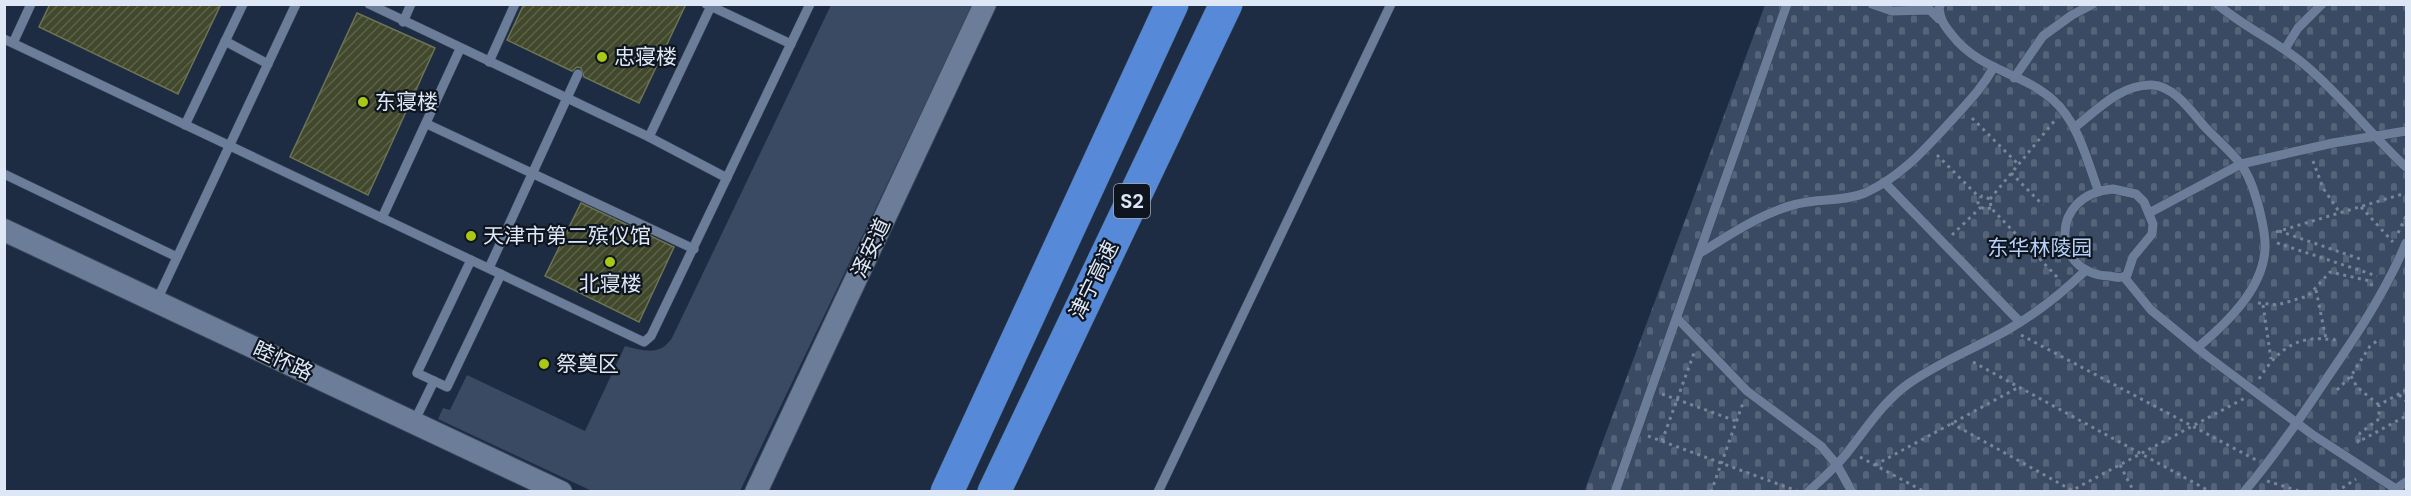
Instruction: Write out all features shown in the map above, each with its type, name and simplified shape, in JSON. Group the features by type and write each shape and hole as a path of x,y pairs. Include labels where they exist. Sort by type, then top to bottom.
{"highway":[{"name":"津宁高速","path":"994,492 1226,4"},
{"name":"津宁高速","path":"947,492 1169,9"}],"street":[{"name":"泽安道","path":"756,492 985,4"},
{"name":"睦怀路","path":"4,230 561,492"}],"lane":[{"path":"31,4 9,41 645,342 651,336 694,249 810,4"},
{"path":"185,125 243,4"},
{"path":"156,302 296,4"},
{"path":"369,4 460,49 649,136 727,178"},
{"path":"403,22 411,4"},
{"path":"489,62 515,4"},
{"path":"1158,492 1391,4"},
{"path":"1615,492 1787,4"},
{"path":"1872,4 1892,11 1937,7 1940,19 1962,48 1977,59 2052,99 2074,128 2098,190"},
{"path":"2014,78 2043,36 2072,15 2093,4"},
{"path":"2217,4 2246,27 2285,49 2330,87 2374,136 2406,167"},
{"path":"2285,49 2298,28 2322,4"},
{"path":"649,136 710,5 791,44"},
{"path":"225,41 268,64"},
{"path":"382,218 460,49"},
{"path":"1700,253 1771,213 1797,204 1845,199 1864,193 1884,182 1912,163 1929,146 1979,92 1994,67"},
{"path":"489,268 578,74"},
{"path":"2074,128 2126,89 2141,85 2155,85 2169,90 2241,164 2255,194 2265,239 2261,267 2246,297 2220,327 2197,348"},
{"path":"427,124 694,249"},
{"path":"2149,213 2241,164 2304,149 2406,131"},
{"path":"4,174 177,257"},
{"path":"1884,182 2020,322"},
{"path":"2098,190 2119,190 2136,194 2144,202 2149,213 2152,234 2133,257 2124,277 2099,277 2085,271 2073,260 2068,248 2065,224 2078,202 2098,190"},
{"path":"2244,492 2298,422 2337,364 2390,280 2406,243"},
{"path":"471,260 417,373 434,381 447,387 501,274"},
{"path":"1808,492 1837,465 1867,426 1905,386 1926,372 2020,322 2068,288 2085,271"},
{"path":"2124,277 2151,310 2197,348 2313,435 2396,490 2406,482"},
{"path":"1677,318 1747,391 1821,446 1837,465 1852,492"},
{"path":"414,422 434,381"}],"path":[{"path":"2064,112 2049,124 1990,199 1991,208 2068,288"},
{"path":"1972,118 2018,164"},
{"path":"1929,146 1980,198"},
{"path":"2304,162 2313,161 2323,188 2340,213"},
{"path":"2011,174 2043,205"},
{"path":"2272,226 2273,233 2406,193"},
{"path":"1980,198 1982,196 1990,199"},
{"path":"1980,198 1978,205 1988,210 1991,208"},
{"path":"1943,244 1981,207"},
{"path":"2361,207 2392,243 2406,216"},
{"path":"2279,231 2360,259"},
{"path":"2265,239 2390,280"},
{"path":"2246,297 2263,305 2291,302 2308,296 2330,272 2370,281 2372,286 2370,292"},
{"path":"2315,290 2326,339"},
{"path":"2263,305 2271,359"},
{"path":"2009,329 2265,466"},
{"path":"2069,492 2247,397 2271,359 2287,348 2308,338 2334,340 2340,335"},
{"path":"2337,390 2351,376 2370,346 2377,341"},
{"path":"1662,441 1695,351"},
{"path":"1961,355 2211,492"},
{"path":"2337,364 2351,376 2357,387 2379,405"},
{"path":"1875,465 2019,387"},
{"path":"1652,390 1736,421"},
{"path":"2379,405 2406,390"},
{"path":"1711,492 1747,391"},
{"path":"2398,394 2406,401"},
{"path":"2379,405 2379,419 2360,433 2358,442 2406,416"},
{"path":"1952,423 2075,490"},
{"path":"1636,431 1799,492"},
{"path":"1849,451 1925,492"},
{"path":"2120,465 2134,492"},
{"path":"2258,475 2274,485 2302,492"},
{"path":"2336,492 2356,479"}],"green space":[{"path":"831,5 973,5 740,491 592,491 438,419 443,408 450,410 467,375 585,431 625,346 657,350 672,338"},
{"name":"东华林陵园","path":"1765,5 2406,5 2406,491 1584,492"}],"building":[{"path":"50,4 221,4 178,94 39,27"},
{"name":"忠寝楼","path":"524,4 686,4 639,103 584,77 581,68 577,67 572,71 507,40"},
{"name":"东寝楼","path":"357,13 435,48 368,195 290,157"},
{"name":"北寝楼","path":"581,203 674,247 639,322 545,276"}],"place":[{"name":"忠寝楼","path":"602,57"},
{"name":"东寝楼","path":"363,102"},
{"name":"天津市第二殡仪馆","path":"471,236"},
{"name":"北寝楼","path":"610,262"},
{"name":"祭奠区","path":"544,364"}]}
